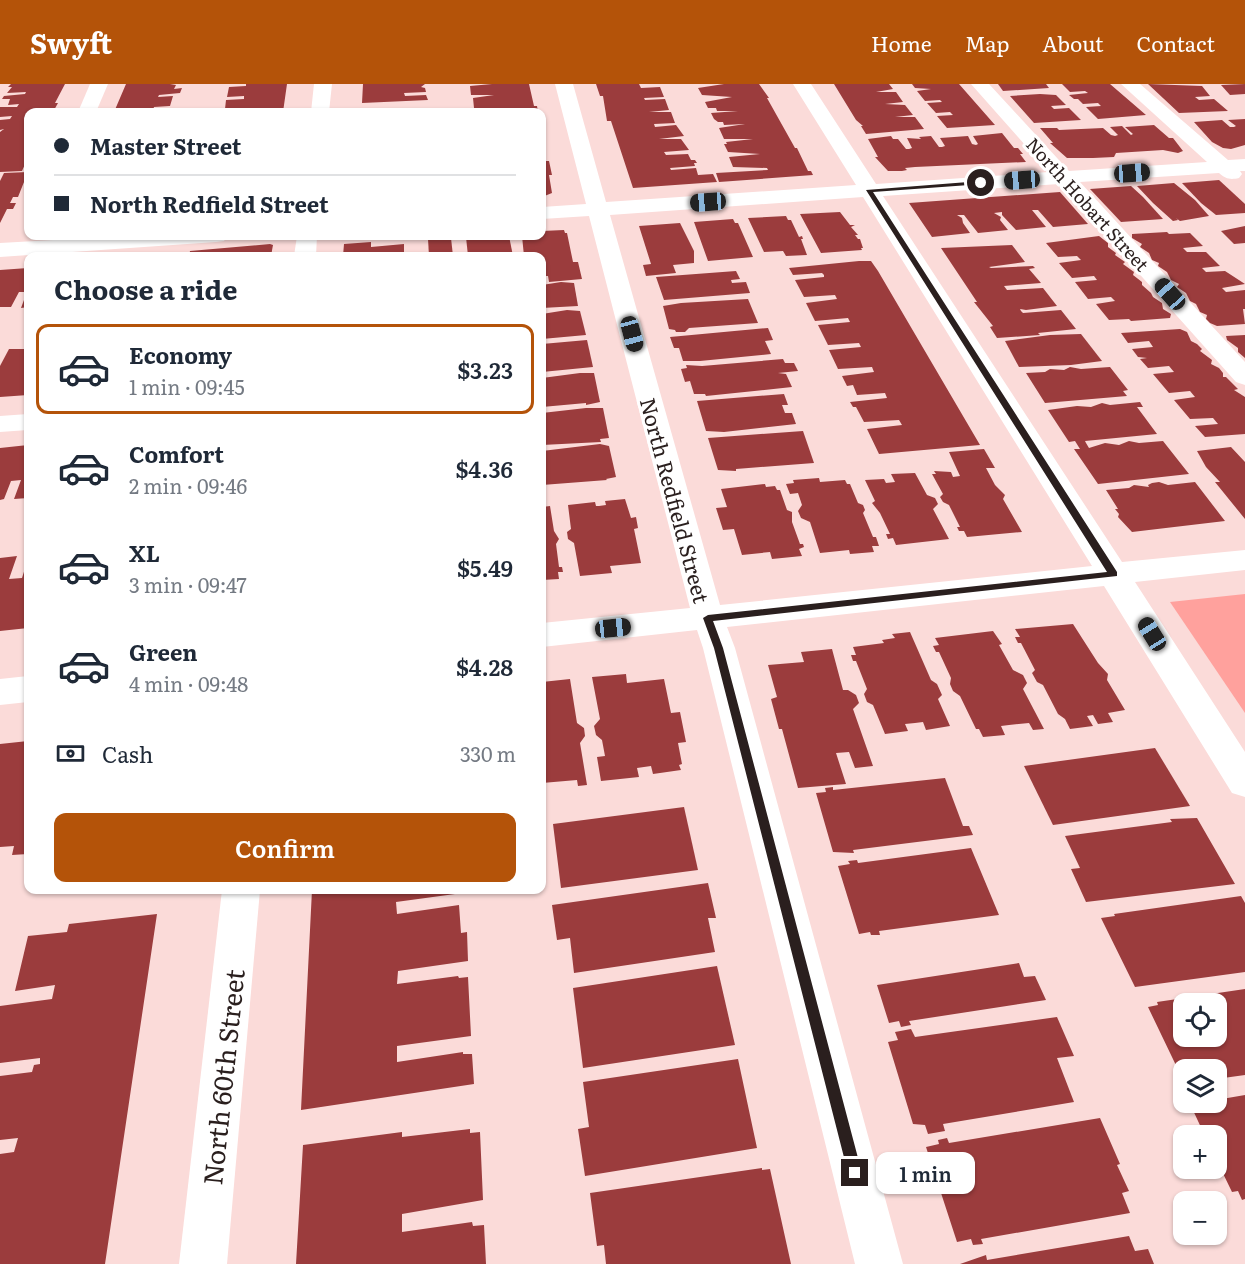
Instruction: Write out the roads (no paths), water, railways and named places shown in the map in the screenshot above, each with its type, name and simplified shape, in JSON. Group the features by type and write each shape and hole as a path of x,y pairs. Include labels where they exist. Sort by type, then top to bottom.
{"street":[{"path":"89,108 99,84"},
{"path":"320,108 323,84"},
{"name":"North Redfield Street","path":"564,84 718,648 879,1264"},
{"path":"802,84 1245,782"},
{"name":"North Hobart Street","path":"980,84 1245,377"},
{"path":"1130,84 1245,186"},
{"path":"546,213 1245,165"},
{"path":"0,250 29,242 91,240"},
{"path":"0,424 24,422"},
{"path":"546,635 1245,560"},
{"path":"0,692 24,689"},
{"name":"North 60th Street","path":"203,1264 241,894"}]}
